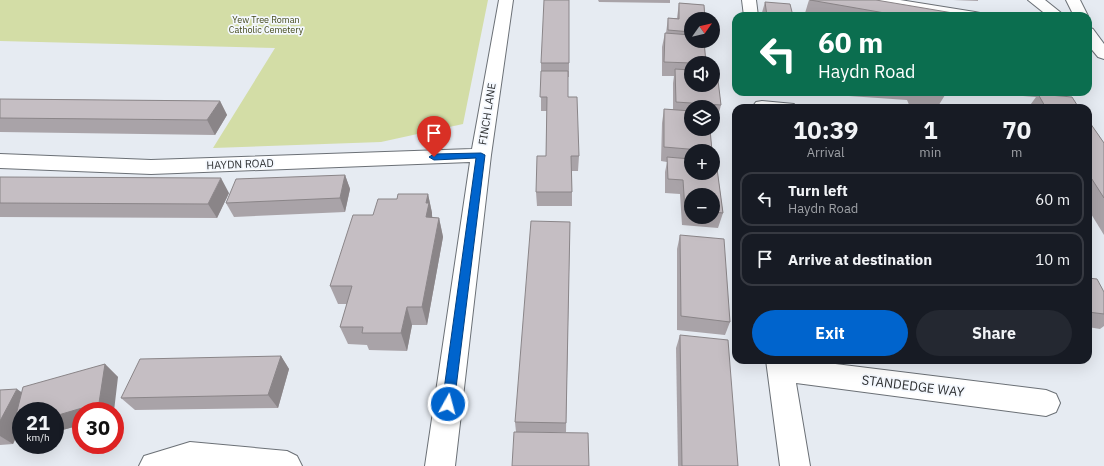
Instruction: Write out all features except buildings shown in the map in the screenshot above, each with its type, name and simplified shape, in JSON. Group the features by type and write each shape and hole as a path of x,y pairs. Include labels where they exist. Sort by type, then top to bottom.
{"street":[{"name":"FINCH LANE","path":"440,466 481,155 506,0"},
{"path":"748,0 750,12"},
{"path":"872,0 949,12"},
{"path":"1035,0 1052,12"},
{"path":"1073,0 1079,12"},
{"path":"1092,37 1104,54"},
{"name":"HAYDN ROAD","path":"0,160 151,167 481,155"},
{"path":"780,365 795,466"},
{"name":"STANDEDGE WAY","path":"780,365 1046,403"},
{"path":"154,466 190,456 287,466"}],"green space":[{"name":"Yew Tree Roman Catholic Cemetery","path":"0,0 488,0 463,124 381,142 213,148 275,48 0,41"}],"route":[{"path":"434,157 481,155 448,404"}]}
